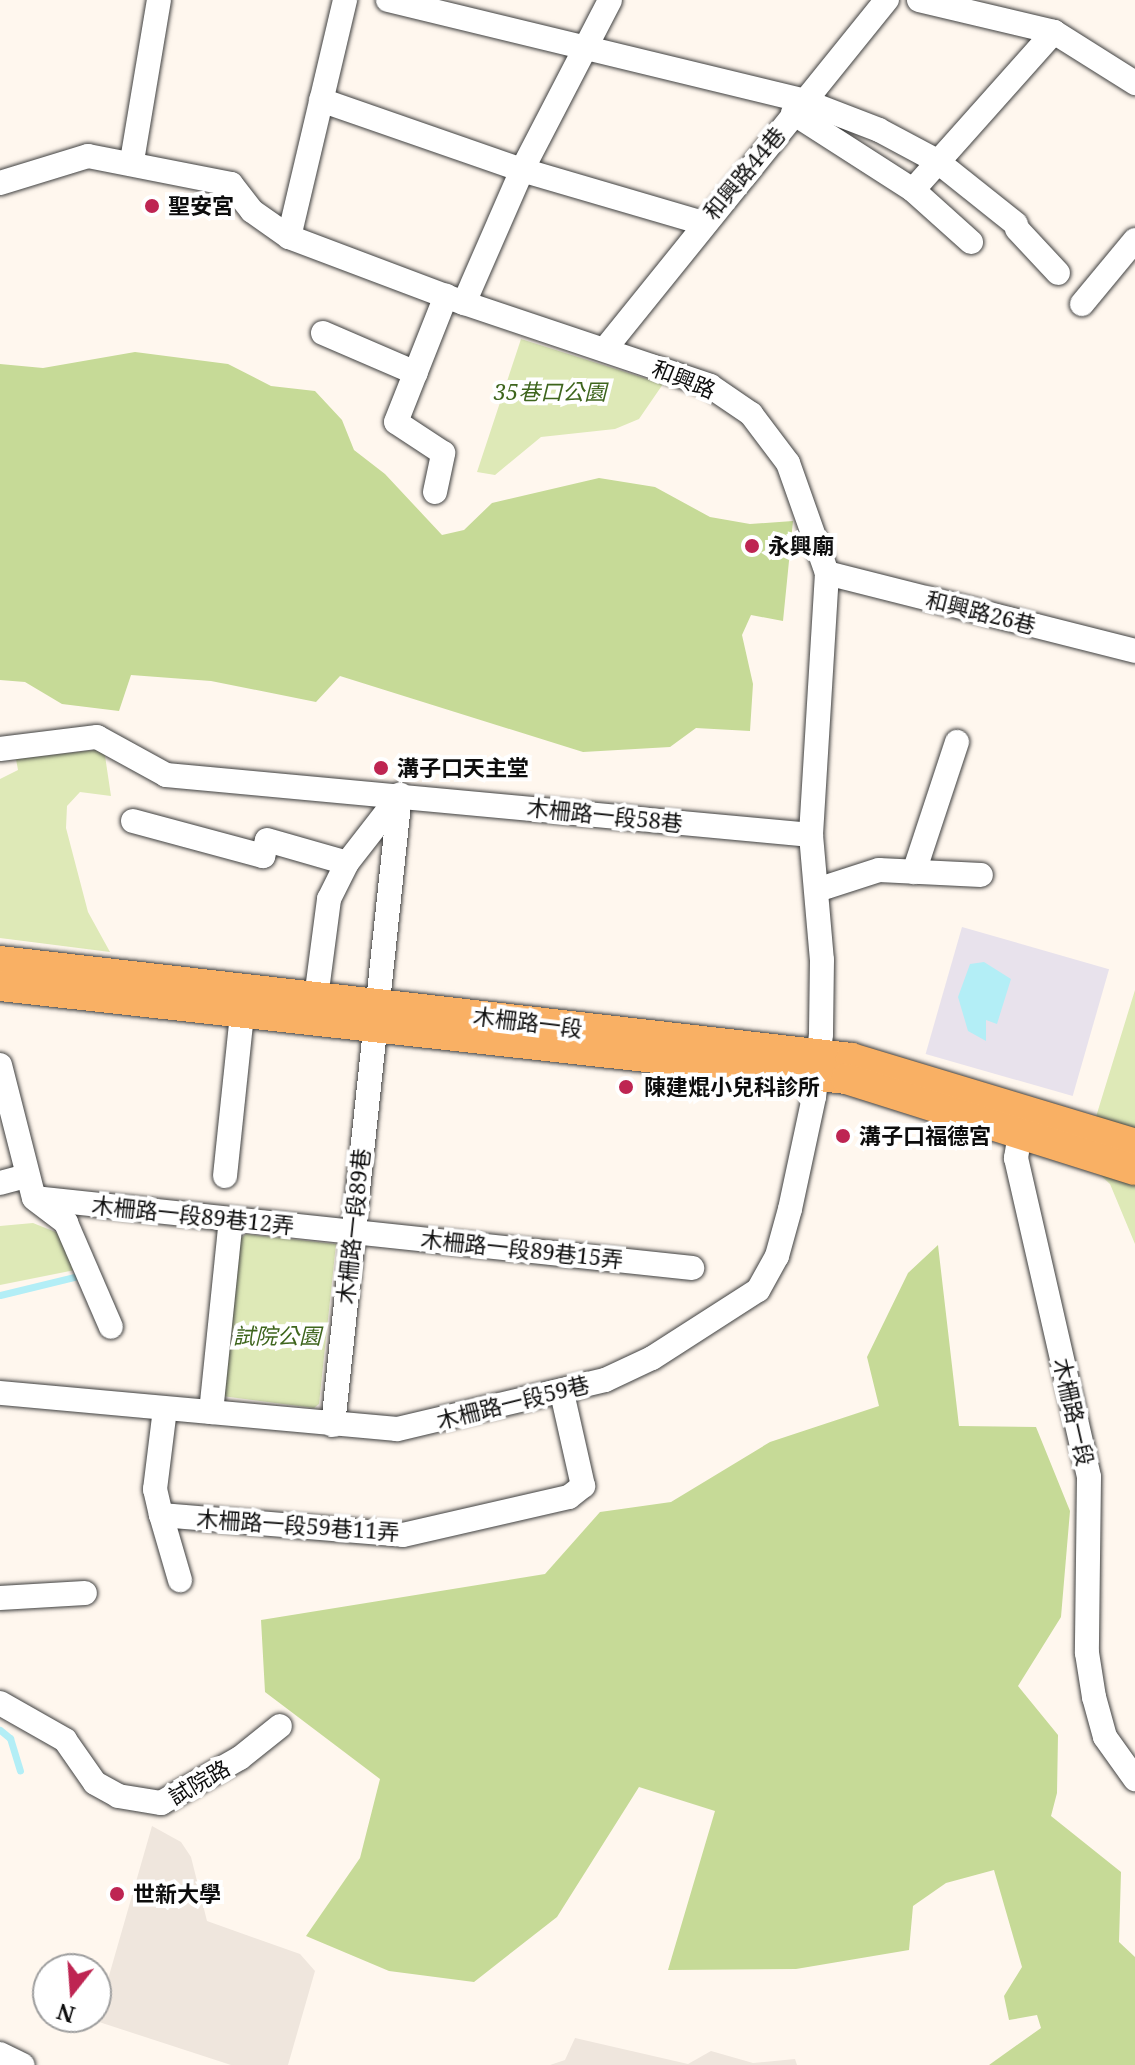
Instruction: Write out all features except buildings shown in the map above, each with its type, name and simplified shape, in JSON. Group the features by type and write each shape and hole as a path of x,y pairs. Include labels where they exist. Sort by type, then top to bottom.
{"main road":[{"name":"木柵路一段","path":"0,961 316,998 374,1016"},
{"name":"木柵路一段","path":"0,986 242,1013 374,1016 818,1065 846,1079 1021,1122"},
{"path":"1021,1122 1060,1134 1135,1170"},
{"path":"1060,1134 1135,1144"}],"street":[{"path":"132,161 159,0"},
{"path":"289,237 345,0"},
{"path":"388,0 586,47 879,130 937,161 1016,227 1058,273"},
{"path":"435,492 443,453 396,422 416,373 610,0"},
{"name":"和興路44巷","path":"605,349 703,223 887,0"},
{"path":"919,0 1054,32 1135,83"},
{"path":"913,190 1054,32"},
{"path":"321,100 522,170 703,223"},
{"path":"799,107 913,190 971,242"},
{"name":"和興路","path":"0,183 88,156 132,161 231,184 252,211 289,237 455,300 710,386 751,414 788,463 827,573 811,835 822,960 818,1065"},
{"path":"1082,304 1135,240"},
{"path":"323,333 416,373"},
{"name":"和興路26巷","path":"827,573 1135,651"},
{"name":"木柵路一段58巷","path":"0,749 97,737 166,775 811,835"},
{"path":"914,872 957,742"},
{"path":"316,998 329,899 347,863 400,795"},
{"path":"374,1016 400,795"},
{"path":"133,821 263,856 267,840 347,863"},
{"path":"817,890 879,870 981,875"},
{"path":"225,1176 242,1013"},
{"name":"木柵路一段89巷","path":"333,1425 374,1016"},
{"path":"0,1065 30,1187 66,1223 111,1327"},
{"name":"木柵路一段59巷","path":"0,1393 397,1429 562,1393 652,1358 758,1290 777,1256 818,1065"},
{"name":"木柵路一段","path":"1021,1122 1016,1158 1089,1477 1087,1653 1094,1697 1105,1737 1135,1779"},
{"path":"0,1183 30,1187"},
{"name":"木柵路一段89巷12弄","path":"30,1187 231,1220 351,1232"},
{"path":"211,1412 231,1220"},
{"name":"木柵路一段89巷15弄","path":"351,1232 692,1268"},
{"name":"木柵路一段59巷11弄","path":"161,1515 403,1535 569,1497 583,1486 562,1393"},
{"path":"165,1409 155,1489 180,1580"},
{"path":"0,1598 85,1593"},
{"name":"試院路","path":"0,1703 65,1740 95,1783 118,1796 161,1803 240,1758 280,1726"},
{"path":"0,2054 23,2065"}],"shaded area":[{"path":"962,927 1109,969 1073,1096 926,1054"},
{"path":"152,1826 181,1842 191,1857 207,1921 300,1954 315,1971 288,2065 231,2065 112,2026 112,1965"},
{"path":"575,2038 688,2064 711,2051 753,2063 795,2059 797,2065 550,2065 565,2060"}],"green space":[{"name":"35巷口公園","path":"521,339 663,384 639,419 615,429 541,437 495,475 477,472"},
{"path":"135,352 228,364 271,386 315,391 342,420 354,450 385,474 442,535 464,530 492,503 599,478 655,487 710,517 750,524 793,521 783,621 751,615 742,635 753,684 750,731 696,728 670,747 583,752 340,676 316,702 211,681 131,675 119,711 62,704 25,682 0,680 0,364 43,368"},
{"path":"104,749 111,796 80,792 67,806 66,828 88,912 110,952 0,938 0,779 18,770 16,759"},
{"path":"1135,990 1135,1244 1110,1184 1083,1159"},
{"path":"33,1223 58,1233 75,1270 0,1285 0,1226"},
{"name":"試院公園","path":"246,1234 336,1244 319,1404 314,1408 222,1396 239,1240"},
{"path":"938,1245 959,1426 1036,1427 1070,1511 1061,1617 1018,1686 1058,1735 1057,1793 1051,1816 1121,1872 1119,1942 1135,1957 1135,2065 989,2065 1041,2028 1037,2015 1009,2020 1004,1996 1022,1967 994,1870 946,1883 913,1906 909,1950 796,1969 668,1970 715,1811 639,1787 557,1917 474,1982 389,1971 306,1936 360,1858 380,1779 265,1692 261,1620 545,1574 600,1512 671,1502 770,1442 879,1406 867,1357 908,1273"}],"water":[{"path":"984,962 1011,979 997,1024 986,1020 986,1041 968,1031 958,997 970,964"}],"waterway":[{"path":"0,1295 78,1276"},
{"path":"0,1730 10,1738 20,1771"}],"place":[{"name":"聖安宮","path":"152,206"},
{"name":"永興廟","path":"752,546"},
{"name":"溝子口天主堂","path":"381,768"},
{"name":"陳建焜小兒科診所","path":"626,1087"},
{"name":"溝子口福德宮","path":"843,1136"},
{"name":"世新大學","path":"117,1894"}]}
